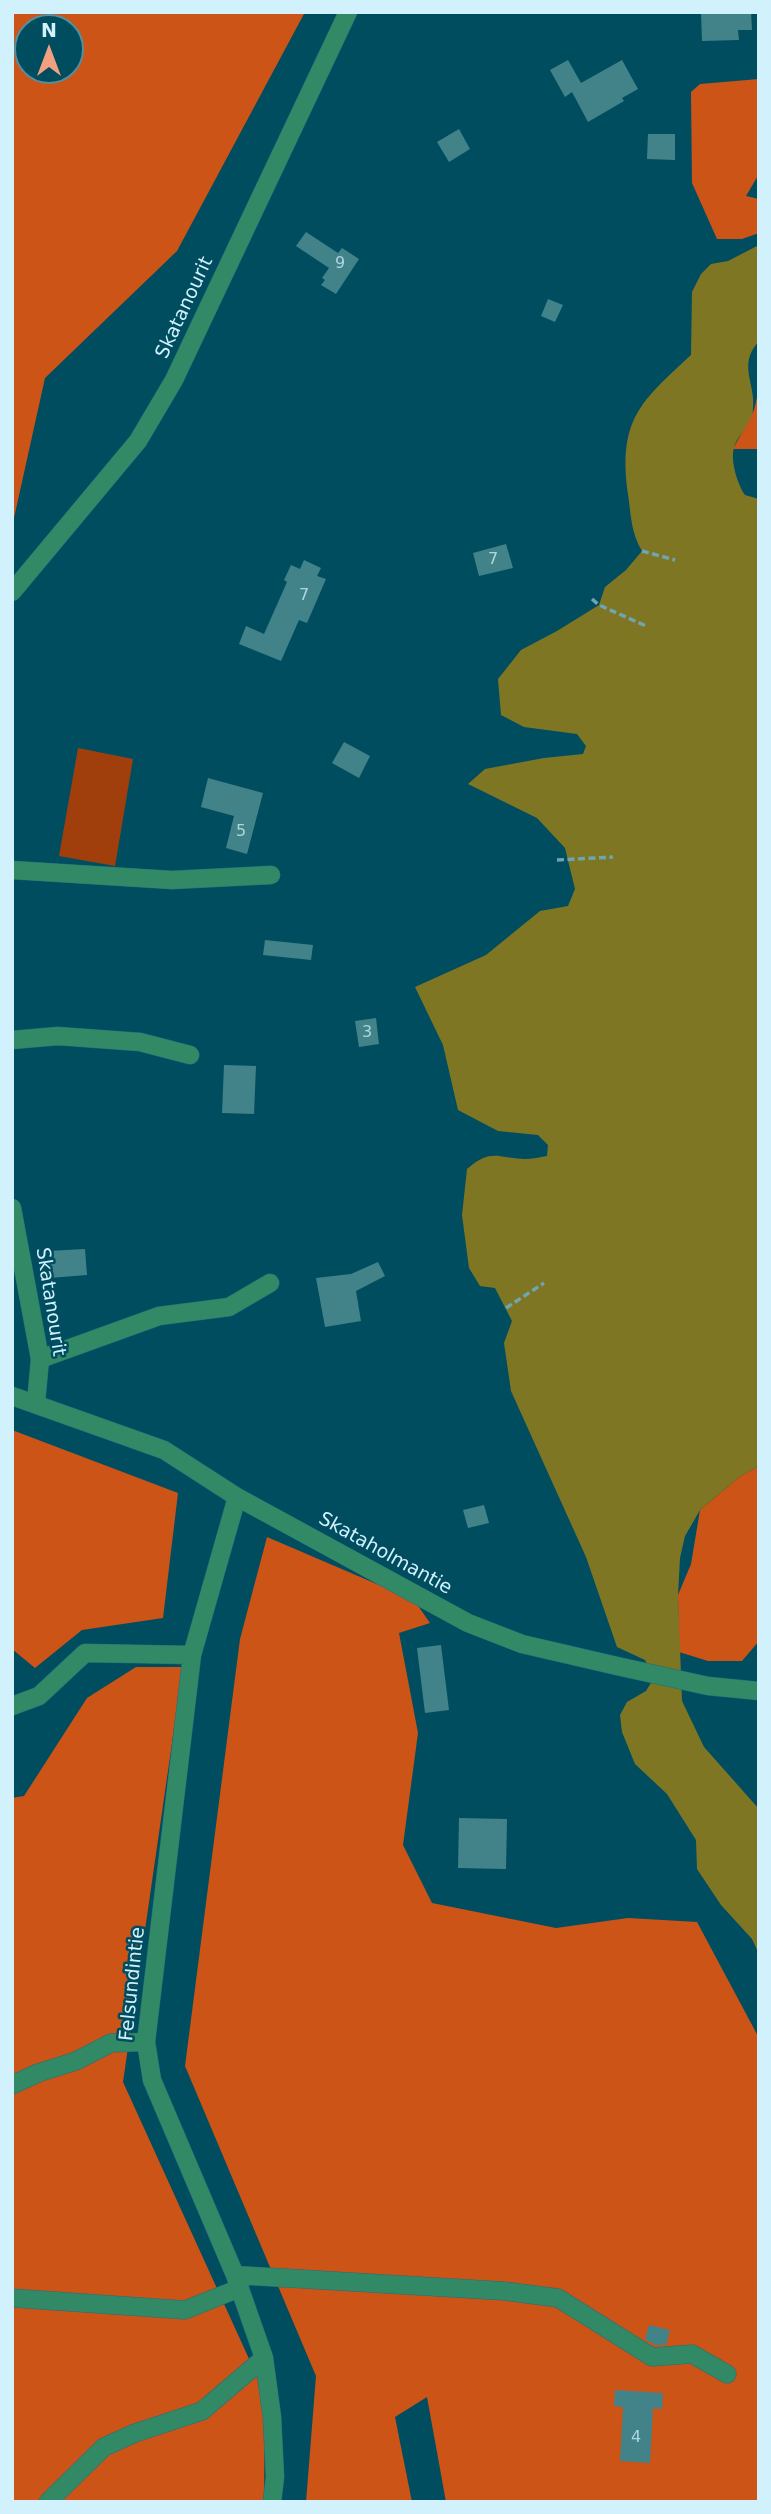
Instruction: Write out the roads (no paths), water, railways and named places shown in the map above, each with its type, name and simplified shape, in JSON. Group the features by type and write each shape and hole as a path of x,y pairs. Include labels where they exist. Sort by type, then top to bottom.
{"street":[{"name":"Skatanourit","path":"12,592 138,441 174,380 348,12"},
{"path":"12,870 172,880 271,875"},
{"path":"12,1040 58,1036 140,1042 190,1055"},
{"name":"Skatanourit","path":"12,1208 40,1359 36,1403"},
{"path":"40,1359 159,1317 229,1307 270,1283"},
{"name":"Skataholmantie","path":"12,1396 164,1450 237,1497 468,1623 522,1644 708,1686 759,1691"},
{"name":"Felsundintie","path":"237,1497 192,1655 146,2042 152,2080 238,2281 264,2358 272,2417 275,2477 272,2502"},
{"path":"12,1706 39,1696 85,1653 192,1655"},
{"path":"12,2085 38,2073 76,2061 111,2043 146,2042"},
{"path":"12,2298 185,2310 238,2281 504,2291 558,2298 652,2357 692,2354 727,2374"},
{"path":"48,2502 104,2446 202,2411 264,2358"}]}
